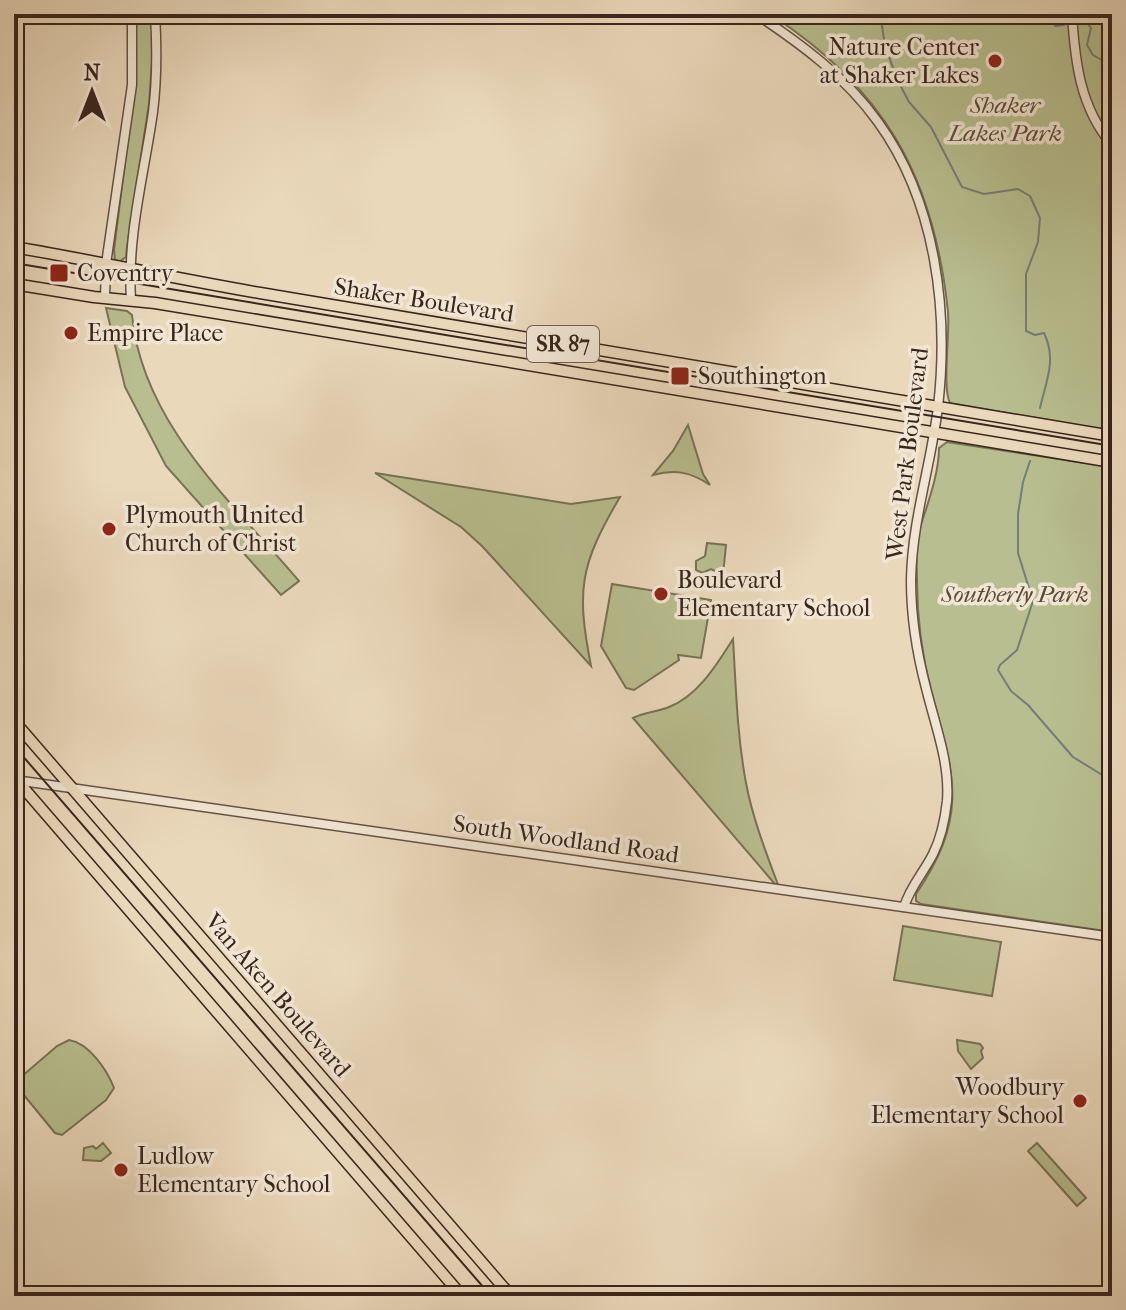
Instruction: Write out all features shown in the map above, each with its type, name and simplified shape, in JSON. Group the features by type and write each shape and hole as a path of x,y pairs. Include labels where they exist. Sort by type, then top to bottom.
{"main road":[{"name":"Shaker Boulevard","path":"14,247 129,270 1112,436"},
{"name":"Shaker Boulevard","path":"14,284 131,300 1112,462"},
{"name":"Van Aken Boulevard","path":"14,721 511,1296"},
{"path":"15,779 462,1296"}],"street":[{"path":"105,298 106,264 132,85 132,14"},
{"path":"131,300 129,270 153,111 155,14"},
{"name":"West Park Boulevard","path":"756,14 794,40 844,82 878,121 898,155 916,196 928,233 938,284 942,337 938,407 913,536 911,588 918,650 945,766 947,802 940,840 904,907"},
{"path":"1072,14 1079,77 1086,100 1096,123 1112,145"},
{"name":"South Woodland Road","path":"15,779 1112,937"}],"green space":[{"path":"136,14 152,14 153,48 149,104 126,257 119,262 115,261 114,250 136,74"},
{"name":"Shaker Lakes Park","path":"770,14 1112,14 1112,431 950,403 947,385 948,312 941,263 916,177 873,105 810,42"},
{"path":"106,308 127,311 132,315 139,354 153,391 172,426 219,491 299,581 281,595 166,466 125,387"},
{"path":"688,425 703,474 710,485 683,473 653,475 673,451"},
{"name":"Southerly Park","path":"947,442 1112,467 1112,932 916,901 916,894 933,866 951,817 951,771 923,649 917,562 918,537 935,479 939,448"},
{"path":"375,473 571,504 620,497 596,541 585,578 584,617 591,666 461,527"},
{"path":"707,543 726,545 723,575 711,569 702,573 696,570 696,561 705,556"},
{"path":"612,584 711,600 701,658 678,655 679,660 634,690 626,688 601,646"},
{"path":"733,639 746,783 756,824 780,890 633,718 669,707 689,695 706,678"},
{"path":"903,926 1001,942 992,996 894,980"},
{"path":"69,1040 90,1052 107,1073 114,1088 106,1100 62,1135 55,1133 14,1083 57,1046"},
{"path":"957,1040 980,1044 983,1048 983,1058 971,1069 958,1051"},
{"path":"103,1143 111,1153 101,1161 83,1160 84,1148 93,1146 96,1149"},
{"path":"1037,1143 1086,1198 1077,1206 1028,1151"}],"waterway":[{"path":"859,14 881,19 885,46 898,81 909,102 931,127 962,187 984,194 1018,189 1030,196 1040,218 1038,242 1026,274 1026,331 1035,335 1044,333 1050,352 1040,408"},
{"path":"1052,14 1055,26 1064,25"},
{"path":"1083,24 1091,28 1087,45 1093,55 1112,66"},
{"path":"1030,461 1018,514 1018,553 1033,601 1017,650 998,670 1011,691 1028,705 1073,757 1112,781"}],"tram line":[{"path":"14,263 1112,446"},
{"path":"14,746 491,1296"}],"place":[{"name":"Nature Center at Shaker Lakes","path":"995,61"},
{"name":"Coventry","path":"59,273"},
{"name":"Empire Place","path":"71,333"},
{"name":"Southington","path":"680,376"},
{"name":"Plymouth United Church of Christ","path":"109,529"},
{"name":"Boulevard Elementary School","path":"661,594"},
{"name":"Woodbury Elementary School","path":"1080,1101"},
{"name":"Ludlow Elementary School","path":"121,1170"}]}
